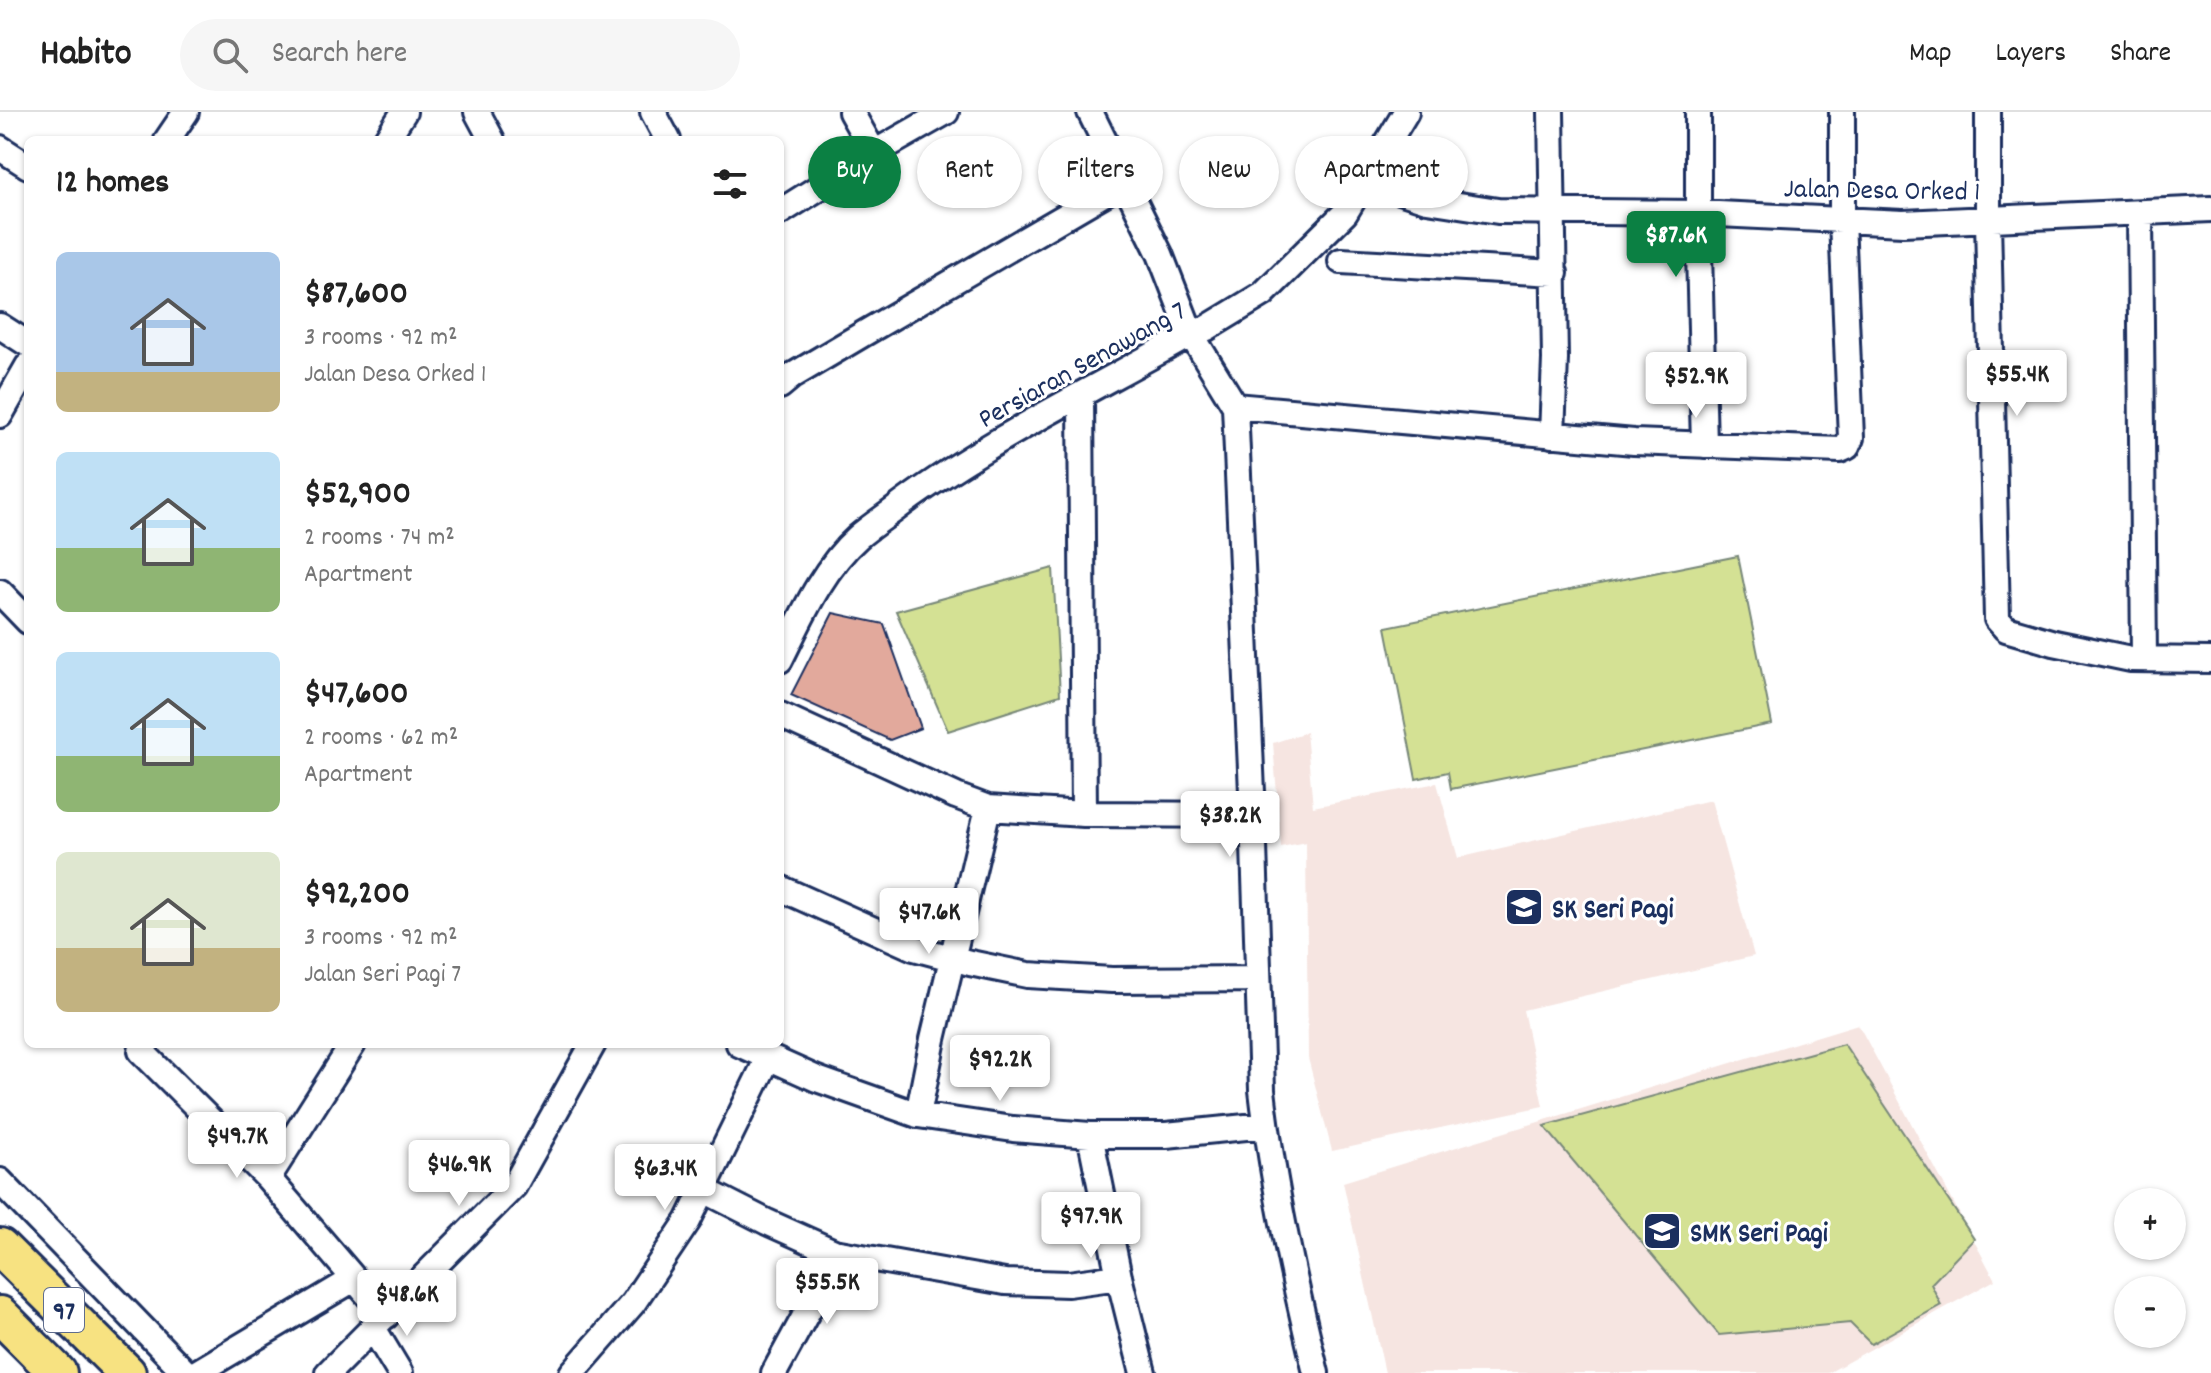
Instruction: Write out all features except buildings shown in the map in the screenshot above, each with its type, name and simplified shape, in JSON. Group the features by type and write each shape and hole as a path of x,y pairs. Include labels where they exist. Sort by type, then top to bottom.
{"main road":[{"name":"97","path":"0,1247 127,1373"},
{"name":"97","path":"0,1315 58,1373"}],"street":[{"path":"170,136 186,112"},
{"path":"389,136 404,112"},
{"path":"477,112 490,136"},
{"path":"653,112 666,136"},
{"path":"851,112 864,136"},
{"path":"901,138 946,112"},
{"path":"1090,112 1102,136"},
{"name":"Persiaran Senawang 7","path":"1392,136 1406,112"},
{"path":"1551,112 1555,273 1552,435"},
{"path":"1698,112 1704,445"},
{"path":"1235,406 1552,435 1704,445 1840,450 1847,447 1851,438 1842,220 1842,112"},
{"path":"1988,112 1997,619 2006,629 2054,643 2131,659 2211,660"},
{"path":"0,148 24,163"},
{"path":"784,209 808,194"},
{"name":"Jalan Desa Orked 1","path":"1468,206 1498,211 1698,213 1903,223 2211,209"},
{"path":"784,383 1079,208"},
{"path":"1137,208 1160,254 1191,334 1235,406 1262,1090 1295,1283 1316,1373"},
{"name":"Persiaran Senawang 7","path":"784,652 826,575 857,538 945,473 1263,294 1348,208"},
{"path":"2140,213 2144,659"},
{"path":"1341,261 1555,273"},
{"path":"0,326 24,341"},
{"path":"0,415 24,373"},
{"path":"1081,395 1084,814"},
{"path":"0,592 24,617"},
{"path":"784,717 988,808 1084,814 1253,815"},
{"path":"918,1115 988,808"},
{"path":"784,890 914,948 1028,975 1112,980 1258,979"},
{"path":"143,1048 141,1051 268,1178 354,1279 380,1322 400,1373"},
{"path":"268,1178 350,1048"},
{"path":"328,1373 514,1186 591,1048"},
{"path":"747,1048 817,1079 918,1115 1013,1129 1090,1135 1166,1135 1266,1125"},
{"path":"572,1373 633,1303 688,1221 768,1058"},
{"path":"1090,1135 1119,1277 1143,1373"},
{"path":"0,1181 186,1373"},
{"path":"704,1190 834,1252 1005,1282 1068,1284 1119,1277"},
{"path":"774,1373 817,1294 834,1252"},
{"path":"196,1373 354,1279"}],"shaded area":[{"name":"SK Seri Pagi","path":"1306,732 1313,807 1437,783 1458,858 1711,800 1754,956 1523,1010 1543,1106 1332,1151 1308,1058 1306,842 1281,847 1273,743"},
{"name":"SMK Seri Pagi","path":"1858,1024 1995,1280 1828,1373 1385,1373 1343,1182"}],"green space":[{"path":"1738,556 1772,724 1451,789 1448,772 1416,779 1386,627"},
{"path":"1053,568 1060,695 948,731 896,611"},
{"path":"1844,1044 1974,1239 1931,1284 1941,1305 1871,1344 1850,1323 1719,1335 1544,1126"}],"place":[{"name":"SK Seri Pagi","path":"1524,907"},
{"name":"SMK Seri Pagi","path":"1662,1231"}]}
